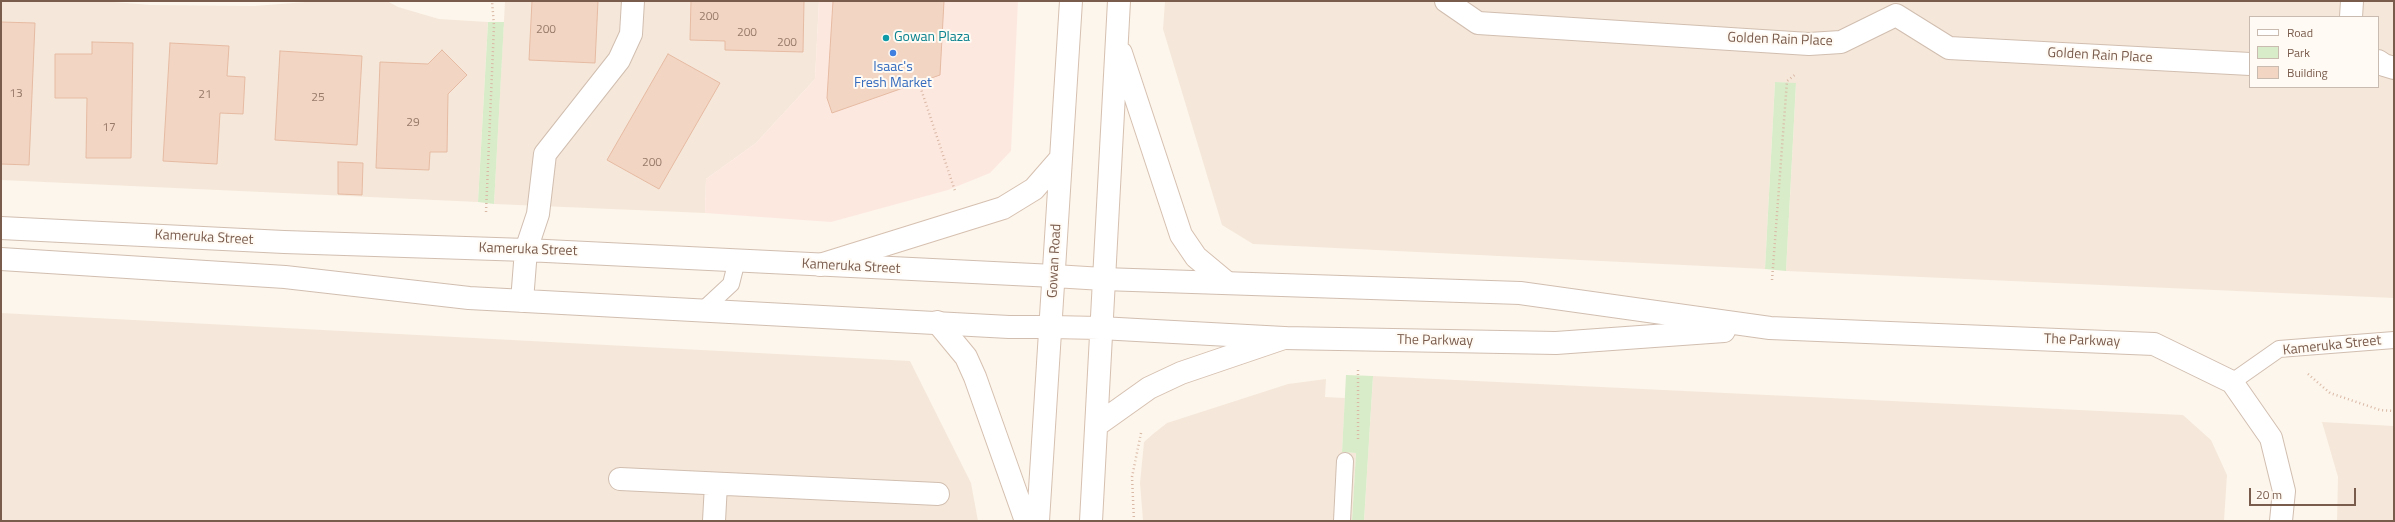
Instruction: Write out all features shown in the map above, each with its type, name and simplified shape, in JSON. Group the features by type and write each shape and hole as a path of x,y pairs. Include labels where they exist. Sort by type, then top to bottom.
{"street":[{"path":"522,301 526,250 538,214 545,154 619,60 631,34 633,1"},
{"name":"Gowan Road","path":"1038,521 1071,1"},
{"path":"1091,521 1097,425 1100,328 1119,1"},
{"name":"Golden Rain Place","path":"1446,1 1478,23 1809,44 1841,42 1897,8 1949,48 2249,64"},
{"path":"2351,16 2352,1"},
{"path":"1117,40 1181,235 1196,256 1226,282"},
{"path":"2379,61 2394,68"},
{"path":"820,265 1003,208 1034,189 1061,158"},
{"name":"Kameruka Street","path":"1,228 284,242 526,250 1103,279"},
{"path":"1,259 285,277 469,298 1051,327"},
{"name":"The Parkway","path":"1103,279 1520,293 1770,328 2154,344 2232,382 2271,438 2284,491 2281,521"},
{"path":"937,322 966,357 975,377 1026,521"},
{"name":"The Parkway","path":"1051,327 1100,328 1284,338 1556,343 1770,328"},
{"path":"1097,425 1148,388 1181,374 1284,338"},
{"path":"620,479 938,494"},
{"path":"714,521 716,484"}],"lane":[{"path":"703,310 731,284 737,260"},
{"name":"Kameruka Street","path":"2232,382 2279,349 2394,340"},
{"path":"1342,521 1345,461"}],"path":[{"path":"486,212 494,26 492,1"},
{"path":"1772,280 1787,81 1804,68 1809,44"},
{"path":"919,83 957,195"},
{"path":"2279,349 2330,393 2380,410 2394,411"},
{"path":"1134,521 1132,477 1140,434 1144,430"}],"shaded area":[{"path":"1,1 101,1 151,5 254,6 319,1 387,1 398,7 439,19 488,22 478,202 1,180"},
{"path":"505,1 819,1 815,79 756,143 706,179 705,213 494,204"},
{"path":"819,1 1018,1 1011,151 990,173 948,190 831,222 705,213 706,179 756,143 815,79"},
{"path":"1165,1 2394,1 2394,298 1786,271 1796,84 1775,82 1765,269 1253,244 1222,225 1163,29"},
{"path":"1,313 910,361 971,483 978,521 1,521"},
{"path":"1373,376 2183,415 2211,440 2227,475 2224,521 1364,521"},
{"path":"1326,379 1325,397 1345,398 1342,452 1356,453 1352,521 1143,521 1140,483 1144,442 1167,423 1288,384"},
{"path":"2322,422 2394,426 2394,521 2337,521 2338,477"}],"green space":[{"path":"488,22 504,22 494,204 478,202"},
{"path":"1775,82 1796,83 1786,271 1765,269"},
{"path":"1346,375 1373,376 1364,521 1352,521 1356,453 1342,452"}],"building":[{"path":"532,1 598,1 595,63 529,60"},
{"path":"691,1 804,1 803,52 725,50 725,41 690,40"},
{"name":"Gowan Plaza","path":"833,1 944,1 940,75 832,113 827,98"},
{"path":"1,22 35,23 29,165 1,164"},
{"path":"92,42 133,43 131,158 86,158 87,98 55,98 55,54 92,54"},
{"path":"170,43 229,46 227,76 245,77 243,114 220,113 217,164 163,161"},
{"path":"442,50 467,75 448,94 447,152 430,152 429,170 376,168 380,62 428,64"},
{"path":"280,51 362,56 357,145 275,140"},
{"path":"668,54 720,83 659,189 607,160"},
{"path":"338,162 363,163 362,195 338,194"}],"place":[{"name":"Gowan Plaza","path":"886,38"},
{"name":"Isaac's Fresh Market","path":"893,53"}]}
